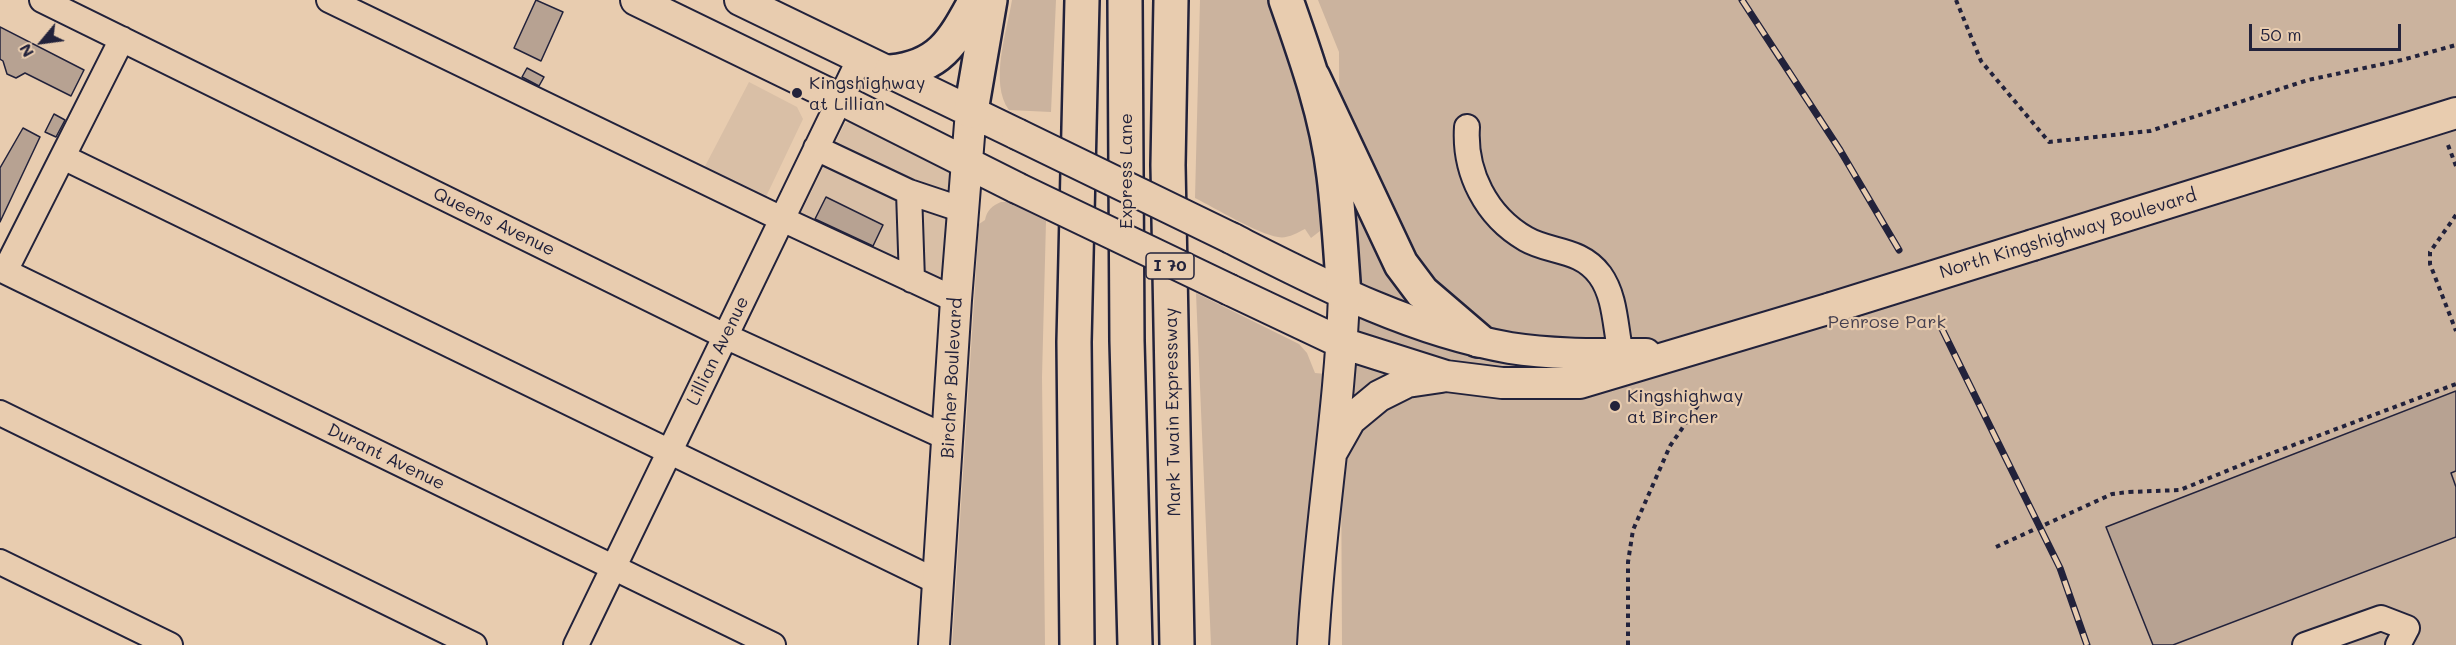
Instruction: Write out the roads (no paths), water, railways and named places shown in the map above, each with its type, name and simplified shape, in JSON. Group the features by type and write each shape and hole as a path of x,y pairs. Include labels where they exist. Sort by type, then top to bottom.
{"highway":[{"path":"891,72 906,71 934,59 956,37 976,0"},
{"path":"972,111 990,0"},
{"path":"1077,645 1074,342 1082,0"},
{"name":"Express Lane","path":"1125,0 1127,341 1135,645"},
{"name":"Mark Twain Expressway","path":"1171,0 1168,165 1177,645"},
{"path":"1286,0 1313,77 1401,264 1422,291 1478,340"},
{"path":"1313,77 1334,175 1344,295"}],"main road":[{"name":"North Kingshighway Boulevard","path":"636,0 840,99 967,164 1342,343 1446,376 1502,383 1580,383 1679,355 2456,113"},
{"name":"North Kingshighway Boulevard","path":"740,0 972,111 1344,295 1433,330 1511,348 1582,354 1679,355"},
{"name":"Bircher Boulevard","path":"934,645 956,300 972,111"},
{"path":"1312,645 1316,572 1342,343 1344,295"},
{"path":"1330,455 1350,420 1379,396 1407,382 1446,376"}],"street":[{"name":"Queens Avenue","path":"42,0 725,336 948,438"},
{"path":"329,0 782,219 956,300"},
{"path":"3,270 122,39"},
{"name":"Lillian Avenue","path":"576,645 860,58"},
{"path":"1467,127 1466,145 1473,174 1485,201 1503,221 1527,240 1580,257 1599,273 1612,297 1621,354"},
{"path":"816,148 909,192 963,210"},
{"path":"63,157 938,582"},
{"path":"909,192 912,280"},
{"name":"Durant Avenue","path":"3,270 773,645"},
{"path":"0,413 474,645"},
{"path":"0,562 170,645"},
{"path":"2305,645 2381,618 2407,628 2398,645"}],"railway":[{"path":"1742,0 1840,150 1899,250"},
{"path":"1942,329 2060,568 2087,645"}],"place":[{"name":"Kingshighway at Lillian","path":"797,93"},
{"name":"Kingshighway at Bircher","path":"1615,406"}],"park label":[{"name":"Penrose Park","path":"1887,322"}]}
